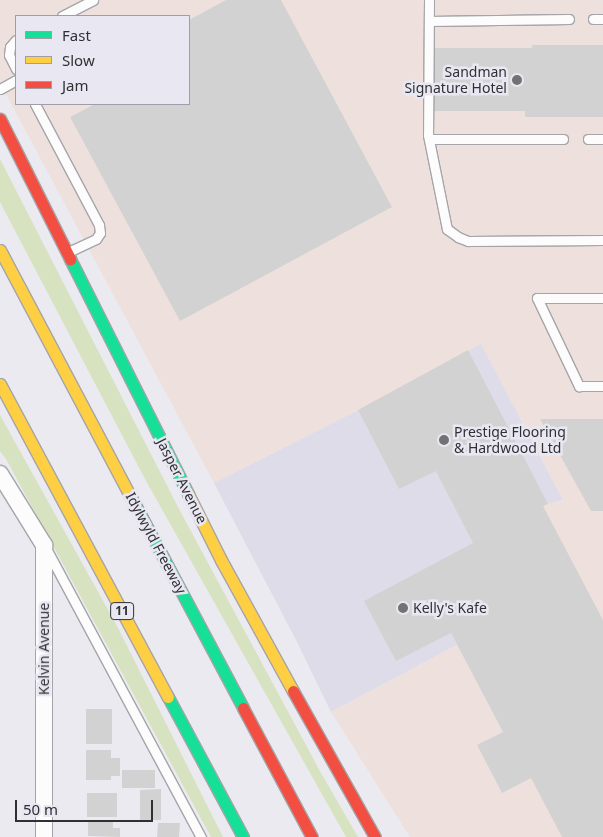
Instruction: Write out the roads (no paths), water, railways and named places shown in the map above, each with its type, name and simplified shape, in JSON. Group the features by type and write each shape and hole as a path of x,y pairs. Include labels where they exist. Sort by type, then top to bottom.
{"main road":[{"name":"Jasper Avenue","path":"0,119 221,560 314,730 376,837"},
{"name":"Idylwyld Freeway","path":"0,250 312,837"},
{"name":"11","path":"0,384 243,837"}],"street":[{"path":"0,474 44,545"},
{"name":"Kelvin Avenue","path":"44,545 44,837"}],"lane":[{"path":"64,15 93,0"},
{"path":"429,0 429,139 447,229 468,241 603,240"},
{"path":"429,21 569,19"},
{"path":"15,41 10,47 9,55 15,66"},
{"path":"0,89 15,81"},
{"path":"36,105 99,226 100,232 96,239 68,252"},
{"path":"429,139 563,139"},
{"path":"588,139 603,139"},
{"path":"603,298 537,298 579,386 603,386"},
{"path":"44,545 201,837"}],"place":[{"name":"Sandman Signature Hotel","path":"517,80"},
{"name":"Prestige Flooring & Hardwood Ltd","path":"444,440"},
{"name":"Kelly's Kafe","path":"403,608"}]}
